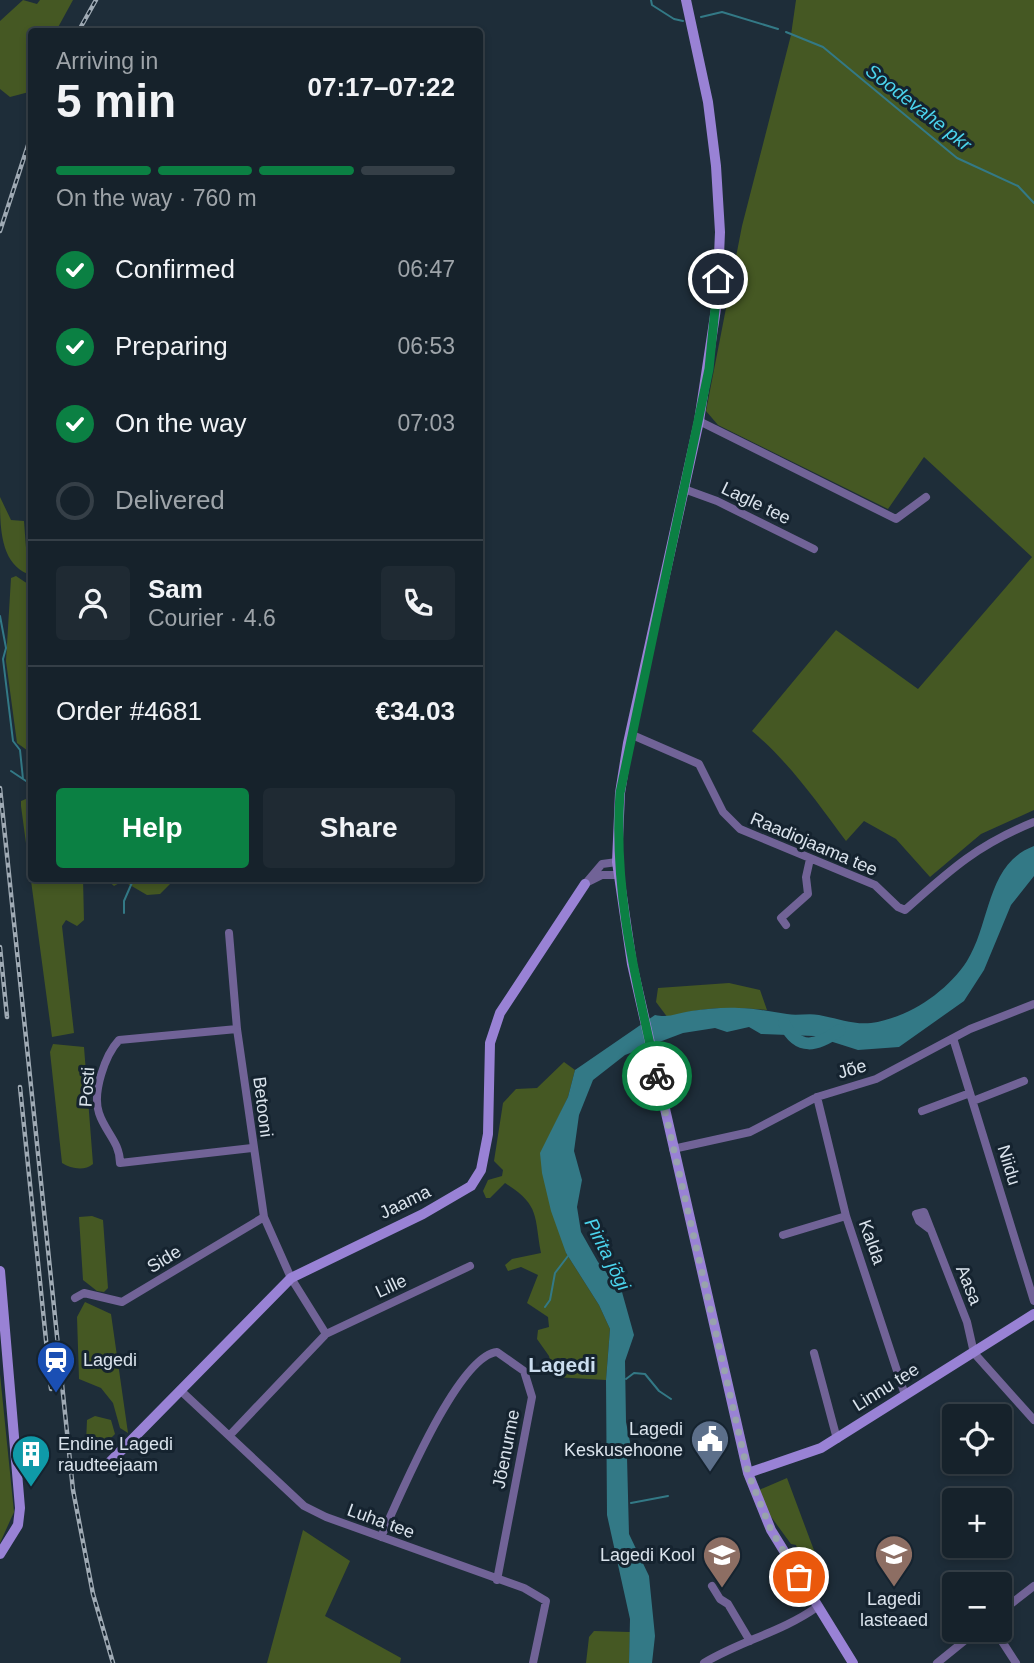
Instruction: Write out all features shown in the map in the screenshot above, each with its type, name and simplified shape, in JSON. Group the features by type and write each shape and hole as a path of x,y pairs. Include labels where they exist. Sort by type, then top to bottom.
{"street":[{"path":"686,0 708,102 720,232 717,302 699,421 630,734 620,793 618,876 652,1053 748,1473 771,1530 853,1663"},
{"path":"699,421 895,519 926,497"},
{"name":"Lagle tee","path":"684,489 717,501 814,549"},
{"name":"Raadiojaama tee","path":"630,734 699,764 731,823 761,841 875,885 898,907 905,910 969,854 997,837 1034,822"},
{"path":"786,925 781,918 808,894 806,877 810,859"},
{"name":"Jaama","path":"106,1466 291,1278 423,1214 471,1186 481,1170 488,1133 492,1032 500,1013 585,884 602,864 617,862"},
{"path":"585,884 602,875 618,876"},
{"name":"Betooni","path":"229,933 237,1029 264,1217 291,1278"},
{"name":"Jõe","path":"673,1149 750,1132 817,1097 876,1079 953,1038 1034,1004"},
{"name":"Posti","path":"237,1029 119,1041 102,1064 97,1111 120,1149 120,1163 252,1148"},
{"name":"Niidu","path":"953,1038 1034,1301"},
{"path":"922,1111 1024,1081"},
{"name":"Kalda","path":"817,1097 846,1216 905,1395"},
{"path":"783,1235 846,1216"},
{"name":"Side","path":"75,1298 84,1293 122,1302 264,1217"},
{"name":"Aasa","path":"931,1230 967,1322 974,1353"},
{"name":"Lille","path":"230,1435 326,1334 470,1266"},
{"path":"0,1271 20,1508 18,1525 0,1554"},
{"path":"291,1278 326,1334"},
{"name":"Linnu tee","path":"748,1473 788,1461 837,1439 1034,1314"},
{"name":"Jõenurme","path":"381,1537 446,1402 481,1359 497,1352 524,1371 533,1397 497,1580"},
{"path":"814,1353 837,1439"},
{"path":"974,1353 1034,1420"},
{"name":"Luha tee","path":"180,1390 304,1506 381,1537 524,1588 546,1601 533,1663"},
{"path":"712,1586 720,1599 728,1604 750,1641"},
{"path":"1012,1603 1034,1586"},
{"path":"704,1663 782,1629 817,1607"},
{"path":"937,1663 963,1642"},
{"path":"1002,1642 1016,1663"}],"green space":[{"path":"23,0 37,4 40,0 73,0 58,28 28,28 28,92 10,97 0,89 0,21"},
{"path":"796,0 1034,0 1034,810 981,834 930,877 896,839 864,821 846,841 790,769 752,731 836,630 918,689 1032,557 924,457 888,509 718,425 706,411 742,226 791,35"},
{"path":"0,497 11,520 24,521 28,574 19,569 7,552 1,531"},
{"path":"16,576 28,584 28,751 17,743 6,661 11,578"},
{"path":"28,798 28,858 21,806 21,801"},
{"path":"31,882 83,882 84,920 77,926 66,920 62,926 74,1033 52,1037"},
{"path":"125,882 172,882 160,894 147,895"},
{"path":"729,983 760,990 767,1010 717,1008 668,1018 656,1002 658,988"},
{"path":"53,1044 84,1047 93,1164 86,1168 74,1168 62,1163 50,1052"},
{"path":"564,1062 575,1070 568,1097 550,1135 566,1253 599,1305 610,1329 606,1380 554,1377 549,1356 537,1339 538,1330 549,1327 548,1317 527,1303 538,1275 521,1267 508,1271 505,1265 512,1259 541,1253 534,1212 524,1198 505,1183 490,1198 486,1198 483,1191 488,1180 502,1176 503,1170 494,1161 503,1103 516,1089 537,1088"},
{"path":"92,1216 103,1220 108,1288 104,1292 97,1291 83,1280 79,1217"},
{"path":"85,1302 111,1314 128,1433 120,1428 113,1403 101,1388 79,1379 77,1317"},
{"path":"0,1374 14,1512 0,1543"},
{"path":"95,1416 111,1420 115,1434 105,1444 91,1449 86,1443 87,1420"},
{"path":"787,1478 815,1553 810,1557 800,1556 796,1545 791,1544 769,1514 759,1490"},
{"path":"303,1530 350,1561 325,1616 401,1658 400,1663 267,1663"},
{"path":"594,1631 630,1632 629,1663 586,1663 589,1637"}],"water":[{"path":"1034,846 1034,876 1011,905 984,970 964,1001 899,1047 858,1050 814,1036 761,1034 749,1027 727,1032 715,1028 683,1033 625,1055 593,1080 579,1115 574,1151 582,1180 577,1207 581,1232 598,1262 622,1292 634,1335 625,1361 626,1422 630,1442 627,1457 629,1534 649,1576 655,1636 652,1663 629,1663 630,1619 607,1515 606,1380 610,1329 599,1305 566,1253 551,1211 540,1153 568,1097 575,1070 655,1015 669,1016 715,1008 745,1008 791,1015 815,1014 864,1023 899,1016 938,993 959,972 975,946 998,880 1018,855"}],"waterway":[{"name":"Soodevahe pkr","path":"651,0 652,5 674,19 683,21"},
{"name":"Soodevahe pkr","path":"701,17 722,12 778,29"},
{"name":"Soodevahe pkr","path":"786,32 823,47 957,158 1018,186 1034,203"},
{"path":"0,616 6,648 3,659 13,741 20,750 23,779"},
{"path":"11,771 28,782"},
{"path":"124,913 124,901 132,882"},
{"name":"Pirita jõgi","path":"784,1023 795,1039 809,1043 824,1040 840,1030"},
{"path":"545,1307 550,1300 555,1273 568,1256"},
{"path":"626,1379 634,1373 645,1374 659,1391 671,1399"},
{"path":"631,1503 668,1496"}],"railway":[{"path":"80,28 96,0"},
{"path":"0,231 28,145"},
{"path":"0,788 73,1490 93,1594 113,1663"},
{"path":"0,947 7,1017"},
{"path":"20,1087 51,1389"}],"way so far":[{"path":"657,1076 748,1473 771,1530 799,1577"}],"place":[{"name":"Lagedi","path":"56,1394"},
{"name":"Lagedi Keskusehoone","path":"710,1473"},
{"name":"Endine Lagedi raudteejaam","path":"31,1488"},
{"name":"Lagedi lasteaed","path":"894,1588"},
{"name":"Lagedi Kool","path":"722,1589"}],"district":[{"name":"Lagedi","path":"562,1365"}],"route":[{"path":"657,1076 624,919 618,876 617,832 620,793 633,719 709,369 718,279"}]}
